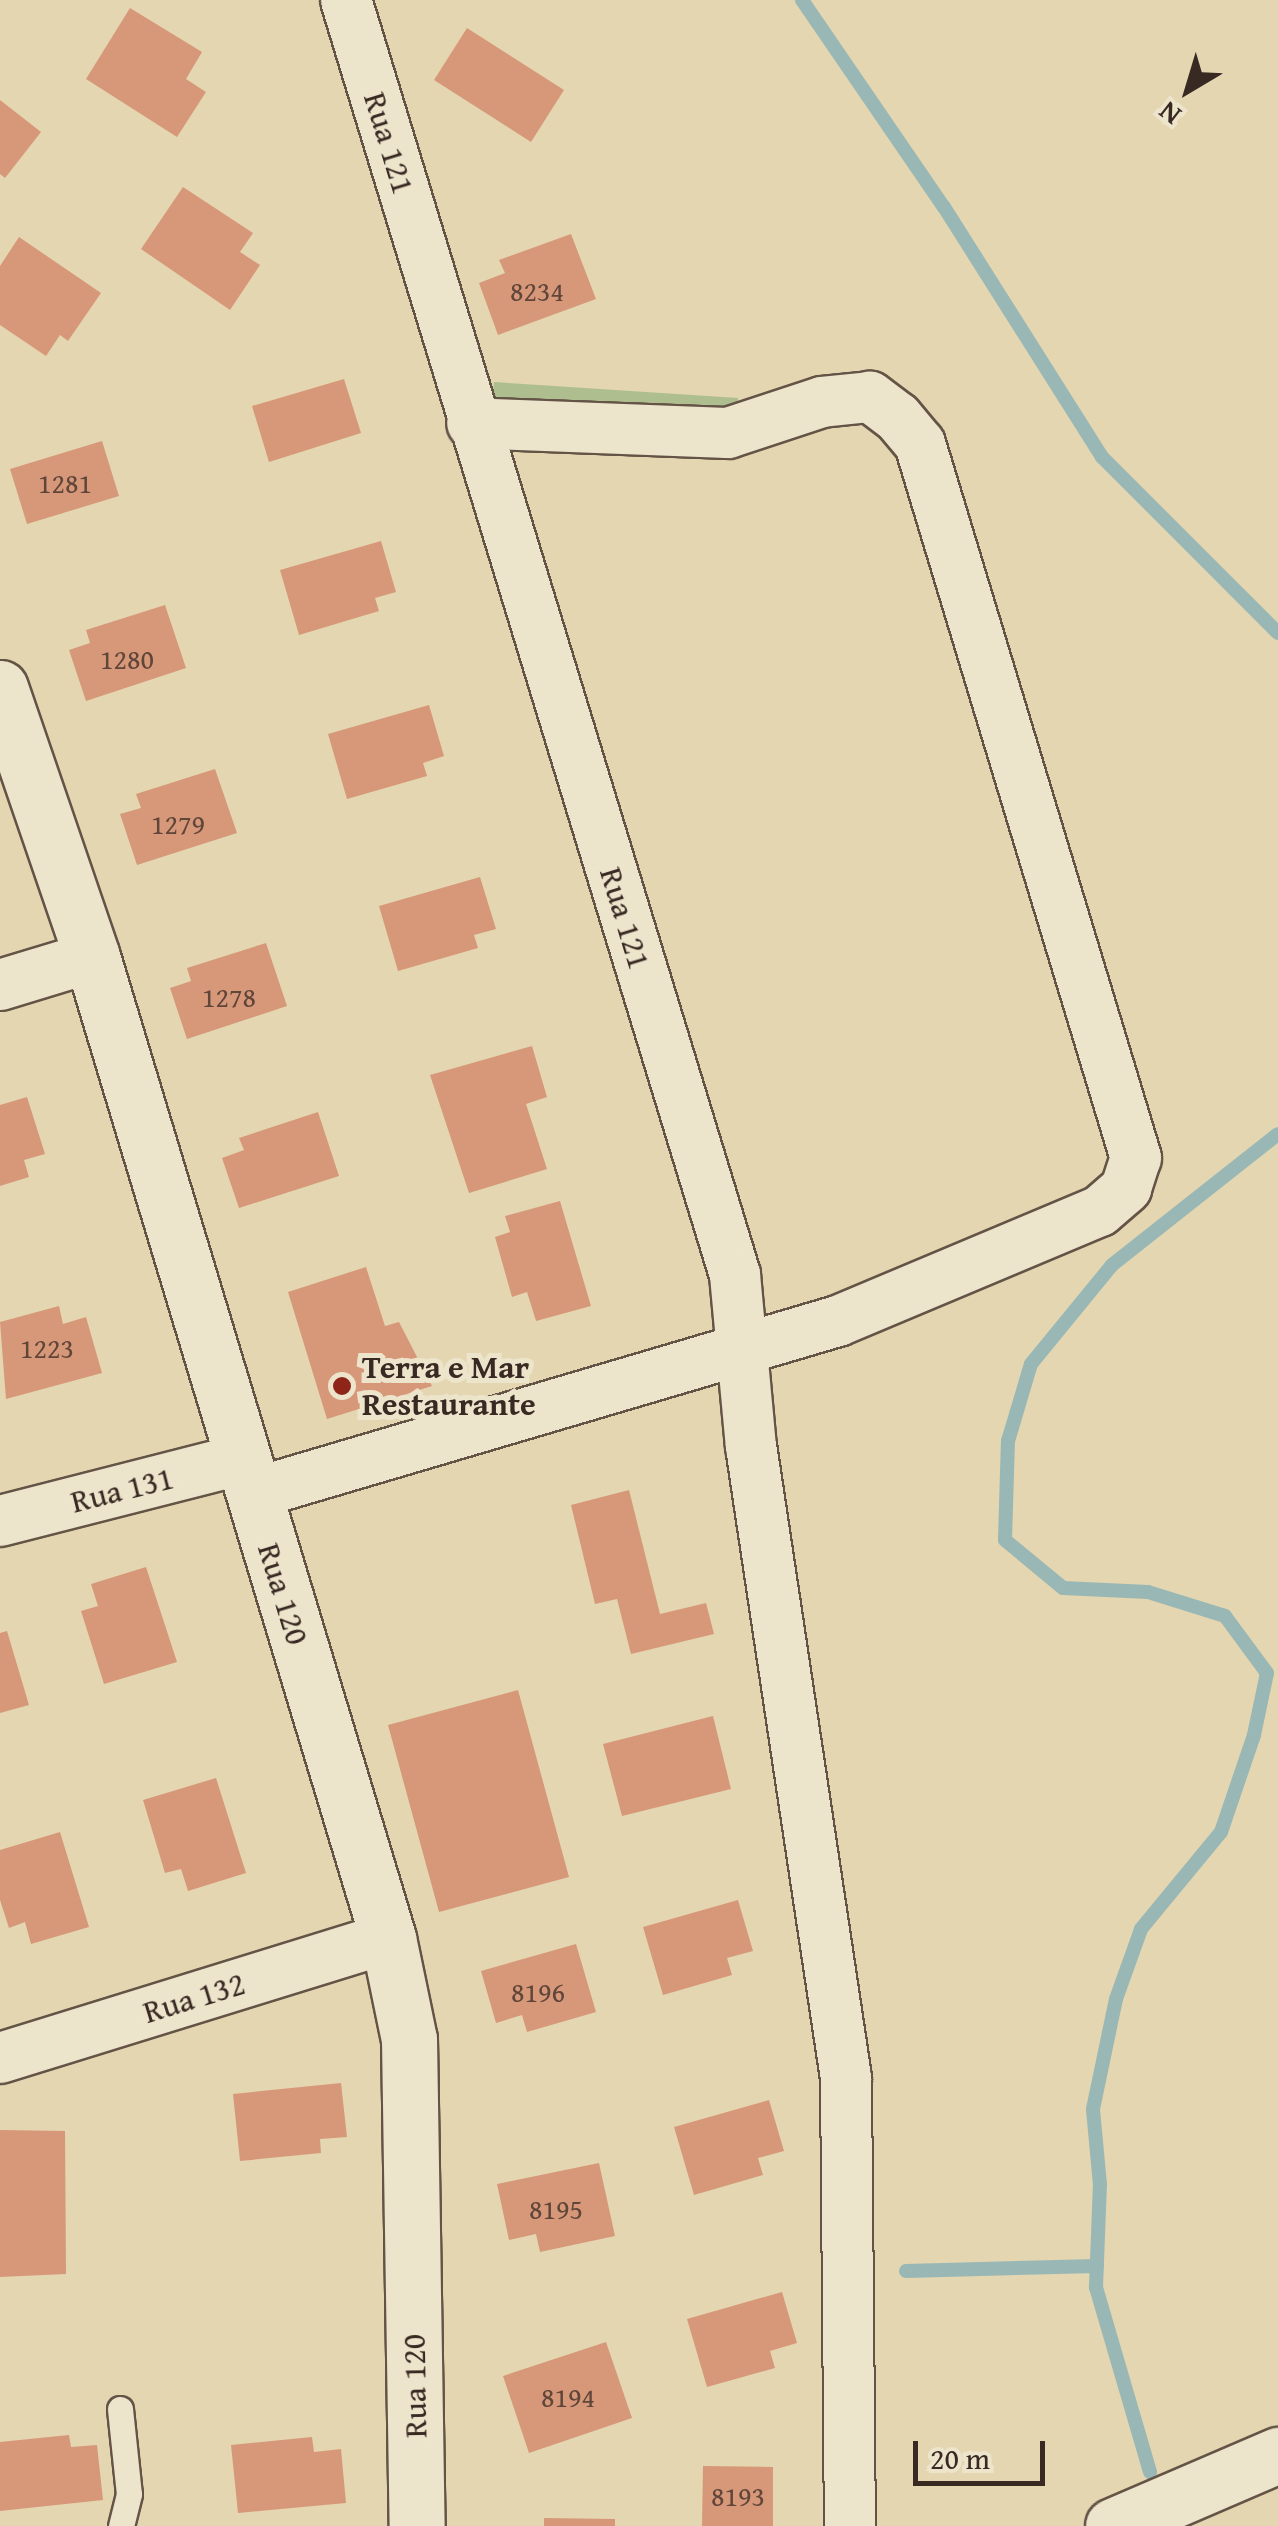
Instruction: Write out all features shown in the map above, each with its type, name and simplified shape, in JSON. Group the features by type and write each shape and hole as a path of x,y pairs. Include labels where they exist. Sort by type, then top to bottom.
{"street":[{"name":"Rua 121","path":"346,0 735,1276 754,1466 846,2078 850,2526"},
{"path":"248,1477 838,1321 1100,1211 1126,1188 1136,1158 920,444 897,418 870,397 822,402 728,434 472,423"},
{"name":"Rua 120","path":"0,688 92,957 388,1938 409,2039 417,2526"},
{"path":"0,985 92,957"},
{"name":"Rua 131","path":"0,1521 248,1477"},
{"name":"Rua 132","path":"0,2058 388,1938"},
{"path":"1124,2521 1212,2480 1278,2455"}],"lane":[{"path":"120,2409 129,2494 121,2526"}],"green space":[{"path":"494,382 738,398 737,419 492,403"}],"building":[{"path":"130,8 202,52 186,79 206,92 177,137 86,79"},
{"path":"467,28 564,90 531,142 434,80"},
{"path":"0,100 41,132 5,178 0,174"},
{"path":"183,187 253,233 240,252 260,265 230,310 141,249"},
{"path":"571,234 596,299 498,335 479,283 505,273 499,260"},
{"path":"19,237 101,293 68,341 60,335 46,356 0,325 0,266"},
{"path":"344,379 361,433 269,462 252,406"},
{"path":"102,441 119,496 27,524 10,469"},
{"path":"381,541 396,592 375,598 379,611 299,635 280,570"},
{"path":"165,605 186,668 86,701 69,650 90,643 86,630"},
{"path":"429,705 444,756 423,763 427,776 347,799 328,734"},
{"path":"215,769 237,833 137,865 120,814 141,808 136,794"},
{"path":"480,877 496,929 474,935 478,948 398,971 379,906"},
{"path":"266,943 287,1006 187,1039 170,988 191,981 187,968"},
{"path":"532,1046 547,1097 526,1104 547,1169 469,1193 430,1075"},
{"path":"27,1097 45,1154 24,1160 29,1177 0,1186 0,1105"},
{"path":"318,1112 339,1176 239,1208 222,1158 244,1150 239,1138"},
{"path":"560,1201 591,1306 536,1321 527,1292 512,1297 495,1237 510,1232 505,1216"},
{"path":"366,1267 385,1326 399,1322 432,1386 327,1419 288,1292"},
{"path":"59,1306 63,1324 86,1317 102,1373 6,1399 0,1322"},
{"path":"629,1490 660,1614 706,1603 714,1634 631,1654 617,1599 595,1604 571,1505"},
{"path":"146,1567 177,1662 104,1684 81,1611 98,1606 91,1584"},
{"path":"7,1631 29,1705 0,1713 0,1633"},
{"path":"518,1690 569,1877 439,1912 388,1725"},
{"path":"713,1716 731,1789 622,1816 603,1744"},
{"path":"216,1778 246,1873 188,1891 181,1869 165,1873 143,1800"},
{"path":"60,1832 89,1927 31,1944 25,1922 9,1928 0,1900 0,1850"},
{"path":"738,1900 753,1951 727,1958 732,1975 663,1995 643,1927"},
{"path":"576,1944 596,2012 527,2032 522,2015 496,2023 481,1971"},
{"path":"341,2083 347,2137 320,2139 321,2153 240,2161 233,2094"},
{"path":"769,2100 784,2151 758,2158 763,2175 694,2195 674,2127"},
{"path":"0,2130 65,2131 66,2274 0,2277"},
{"path":"599,2163 615,2236 540,2252 536,2234 509,2240 497,2184"},
{"path":"782,2292 797,2343 770,2351 775,2368 707,2387 687,2319"},
{"path":"606,2342 632,2418 529,2453 503,2376"},
{"path":"69,2435 71,2447 97,2445 103,2500 0,2511 0,2442"},
{"path":"312,2437 314,2452 341,2449 346,2503 238,2513 231,2445"},
{"path":"703,2466 773,2467 773,2526 702,2526"},
{"path":"544,2518 615,2519 615,2526 544,2526"}],"waterway":[{"path":"802,0 944,207 1102,457 1278,633"},
{"path":"1150,2472 1096,2287 1100,2185 1093,2109 1116,1999 1141,1929 1221,1832 1254,1735 1267,1673 1225,1616 1148,1592 1063,1588 1005,1540 1008,1441 1031,1364 1112,1265 1278,1134"},
{"path":"906,2271 1097,2266"}],"place":[{"name":"Terra e Mar Restaurante","path":"342,1386"}]}
